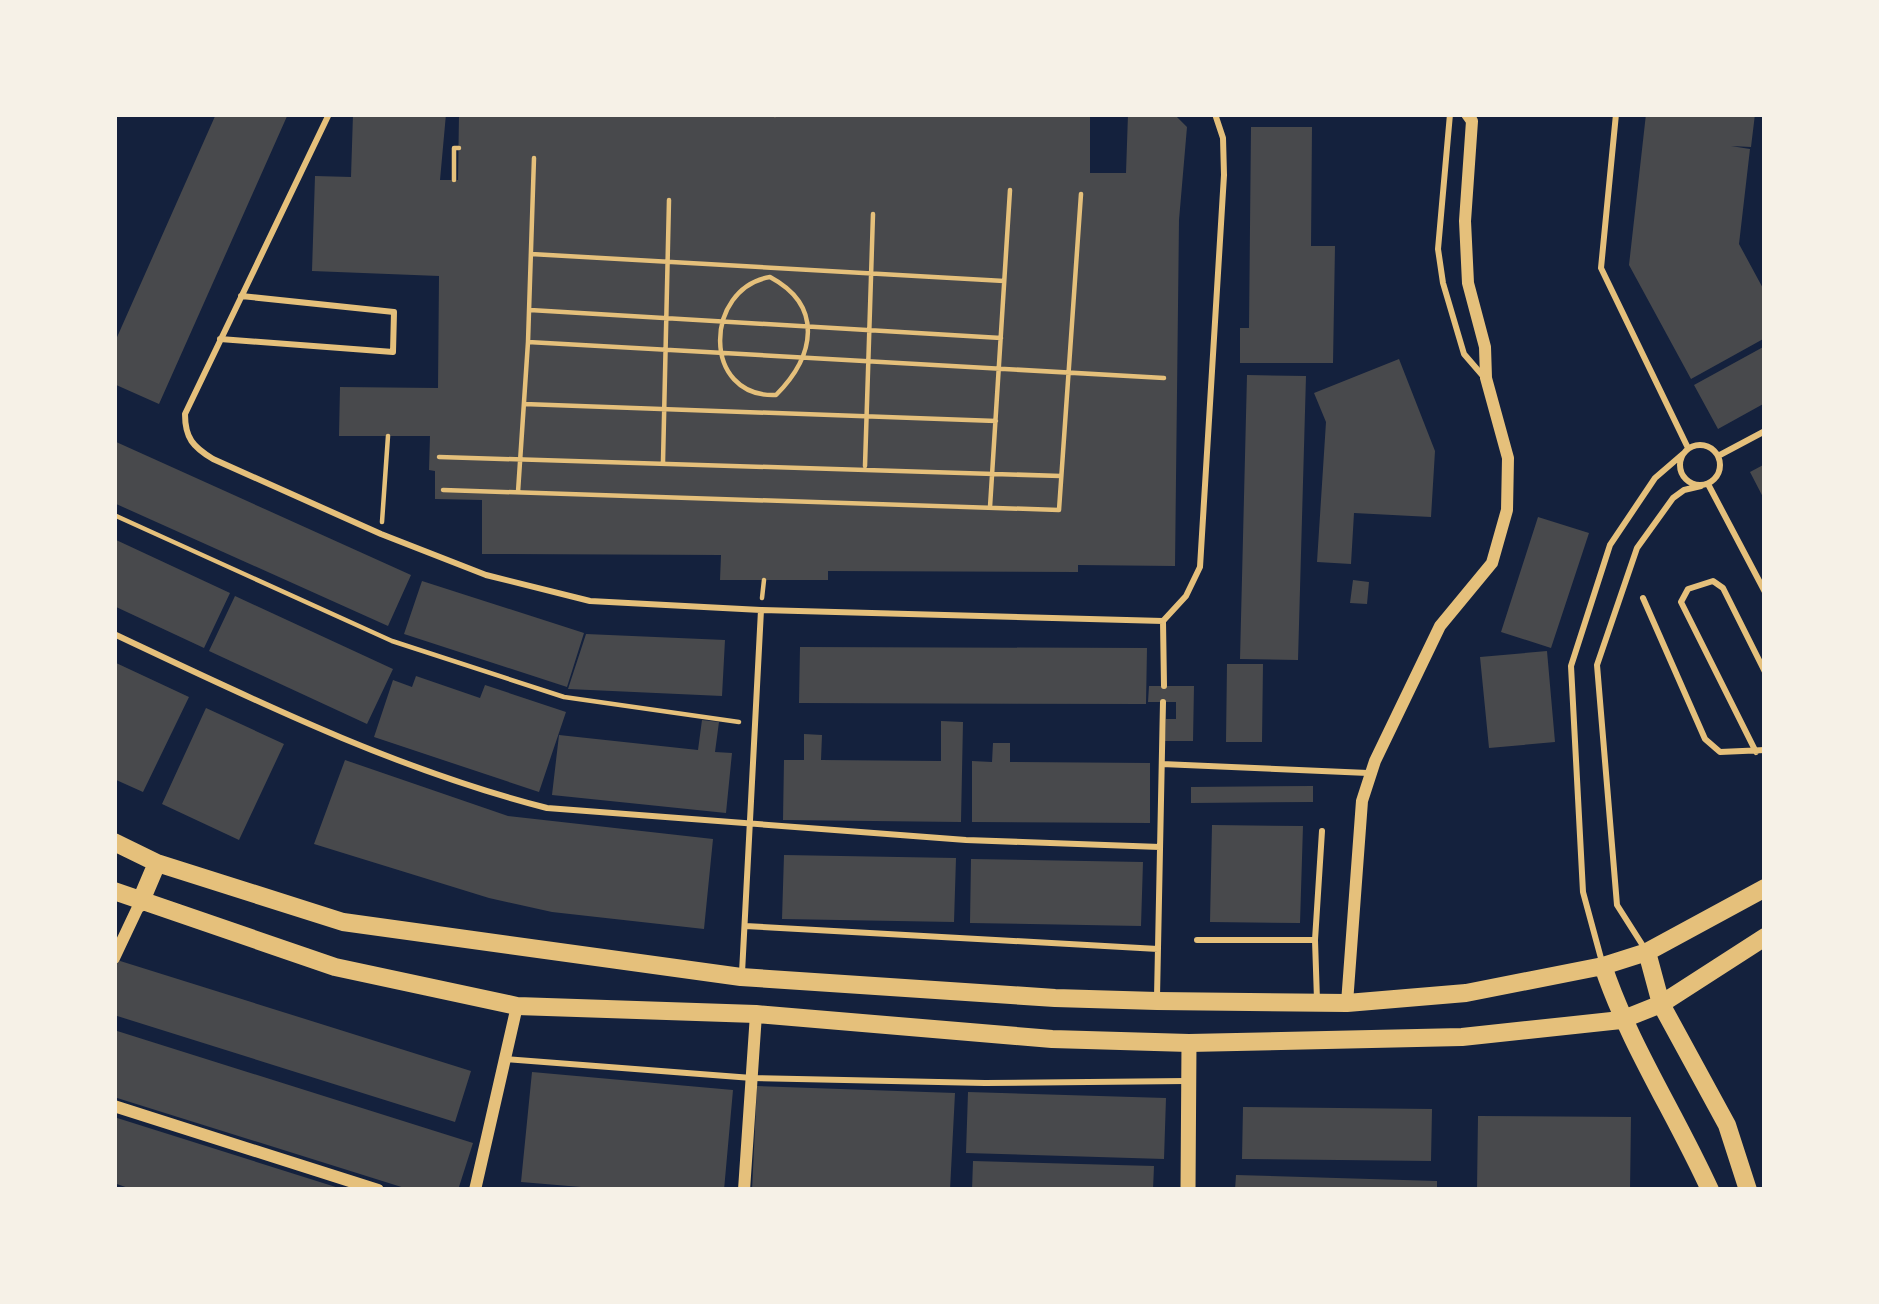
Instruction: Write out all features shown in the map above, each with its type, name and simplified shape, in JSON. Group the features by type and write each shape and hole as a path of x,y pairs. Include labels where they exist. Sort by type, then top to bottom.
{"main road":[{"path":"114,842 158,863 343,922 741,976 1157,1001 1348,1003 1466,993 1603,966 1647,952 1765,888"},
{"path":"140,903 158,863"},
{"path":"114,891 335,967 517,1006 756,1015 1052,1040 1189,1043 1462,1037 1621,1020 1661,1004 1765,937"},
{"path":"1647,952 1661,1004 1727,1125 1748,1190"},
{"path":"1603,966 1621,1020 1710,1190"},
{"path":"1052,1040 1055,998"}],"street":[{"path":"1348,1003 1362,801 1371,773 1440,626 1492,562 1507,510 1508,458 1486,378 1485,347 1468,283 1465,242 1472,134 1468,114"},
{"path":"114,958 140,903"},
{"path":"475,1190 517,1006"},
{"path":"744,1190 756,1015"},
{"path":"1188,1190 1189,1043"},
{"path":"114,1106 378,1190"}],"lane":[{"path":"329,114 185,414 185,433 195,448 381,534 486,575 590,601 1162,621"},
{"path":"1164,686 1162,621 1186,596 1200,567 1224,176 1223,137 1215,114"},
{"path":"1450,114 1438,249 1443,283 1465,354 1486,378"},
{"path":"1616,114 1601,268 1686,451 1679,466 1683,478 1704,485 1765,592"},
{"path":"220,339 393,352 394,311 239,296"},
{"path":"1718,456 1765,431"},
{"path":"1603,966 1583,892 1571,666 1610,545 1655,478 1686,451 1701,445 1718,456 1720,469 1704,485 1672,498 1637,548 1597,665 1618,905 1647,952"},
{"path":"1643,598 1705,739 1720,752 1760,751 1681,602 1688,589 1713,581 1723,588 1765,672"},
{"path":"741,976 761,610"},
{"path":"114,634 267,706 491,794 548,808 966,840 1160,848"},
{"path":"1157,1001 1163,702"},
{"path":"1162,764 1371,773"},
{"path":"1317,1003 1322,831"},
{"path":"745,926 1157,949"},
{"path":"1197,940 1316,940"},
{"path":"504,1059 752,1078 1190,1081"}],"path":[{"path":"455,179 454,148 459,148"},
{"path":"518,492 534,158"},
{"path":"990,507 1010,190"},
{"path":"443,490 1059,510 1081,194"},
{"path":"663,463 670,200"},
{"path":"865,469 872,214"},
{"path":"531,254 1004,281"},
{"path":"770,277 790,288 806,314 808,327 803,356 792,379 776,395 757,395 739,386 725,370 722,321 733,297 753,280 770,277"},
{"path":"530,310 1001,338"},
{"path":"528,342 1164,378"},
{"path":"524,404 996,421"},
{"path":"381,534 388,436"},
{"path":"439,457 1061,476"},
{"path":"114,515 435,656 564,697 757,724"}],"building":[{"path":"216,114 288,114 159,404 114,384 114,344"},
{"path":"353,114 446,114 440,180 458,180 459,114 1090,116 1090,173 1126,173 1128,114 1174,114 1187,127 1179,220 1175,566 1078,565 1078,572 828,571 828,580 720,580 721,555 482,554 482,500 435,499 435,471 429,470 430,436 339,436 340,387 438,388 439,276 312,271 315,176 351,177"},
{"path":"1646,114 1755,114 1751,147 1731,146 1750,149 1739,244 1765,292 1765,338 1691,379 1629,265"},
{"path":"1251,127 1312,127 1311,246 1335,246 1333,363 1240,363 1240,328 1249,328"},
{"path":"1765,346 1765,403 1718,429 1694,385"},
{"path":"1399,359 1435,451 1431,517 1354,513 1351,564 1317,562 1326,422 1314,393"},
{"path":"1247,375 1306,376 1298,660 1240,659"},
{"path":"114,441 411,575 388,626 114,503"},
{"path":"1765,464 1765,501 1750,472"},
{"path":"1538,517 1589,533 1551,648 1501,632"},
{"path":"114,539 230,593 204,648 114,606"},
{"path":"1353,580 1369,582 1367,604 1350,603"},
{"path":"422,581 584,633 567,687 404,634"},
{"path":"235,596 393,669 367,724 209,651"},
{"path":"586,634 725,640 722,696 568,689"},
{"path":"800,647 1147,648 1146,704 799,703"},
{"path":"1547,651 1555,742 1489,748 1480,657"},
{"path":"114,662 189,697 143,792 114,779"},
{"path":"1227,664 1263,664 1262,742 1226,742"},
{"path":"416,676 480,698 485,685 566,712 539,792 374,737 393,680 412,687"},
{"path":"1149,686 1194,686 1193,741 1165,741 1166,719 1176,719 1176,702 1148,702"},
{"path":"206,708 284,744 239,840 162,804"},
{"path":"702,720 719,722 715,752 732,753 726,813 552,795 559,735 698,750"},
{"path":"941,721 963,722 961,822 783,820 784,760 804,760 804,734 822,735 821,760 941,761"},
{"path":"993,743 1010,743 1010,762 1150,763 1150,823 972,822 972,761 992,762"},
{"path":"345,760 508,816 713,839 704,929 552,912 489,898 314,844"},
{"path":"1313,786 1313,802 1191,803 1191,787"},
{"path":"1212,825 1303,826 1300,923 1210,922"},
{"path":"784,855 956,858 954,922 782,919"},
{"path":"971,859 1143,862 1141,926 970,923"},
{"path":"117,960 471,1071 455,1122 114,1015"},
{"path":"114,1030 473,1143 458,1190 411,1190 114,1097"},
{"path":"532,1072 733,1090 724,1190 617,1190 521,1182"},
{"path":"757,1086 955,1093 950,1190 752,1190"},
{"path":"968,1092 1166,1098 1164,1159 966,1153"},
{"path":"1243,1107 1432,1109 1431,1161 1242,1159"},
{"path":"1478,1116 1631,1117 1630,1190 1477,1190"},
{"path":"114,1117 342,1190 134,1190 114,1183"},
{"path":"973,1161 1154,1166 1153,1190 972,1190"},
{"path":"1236,1175 1437,1181 1437,1190 1235,1190"}]}
